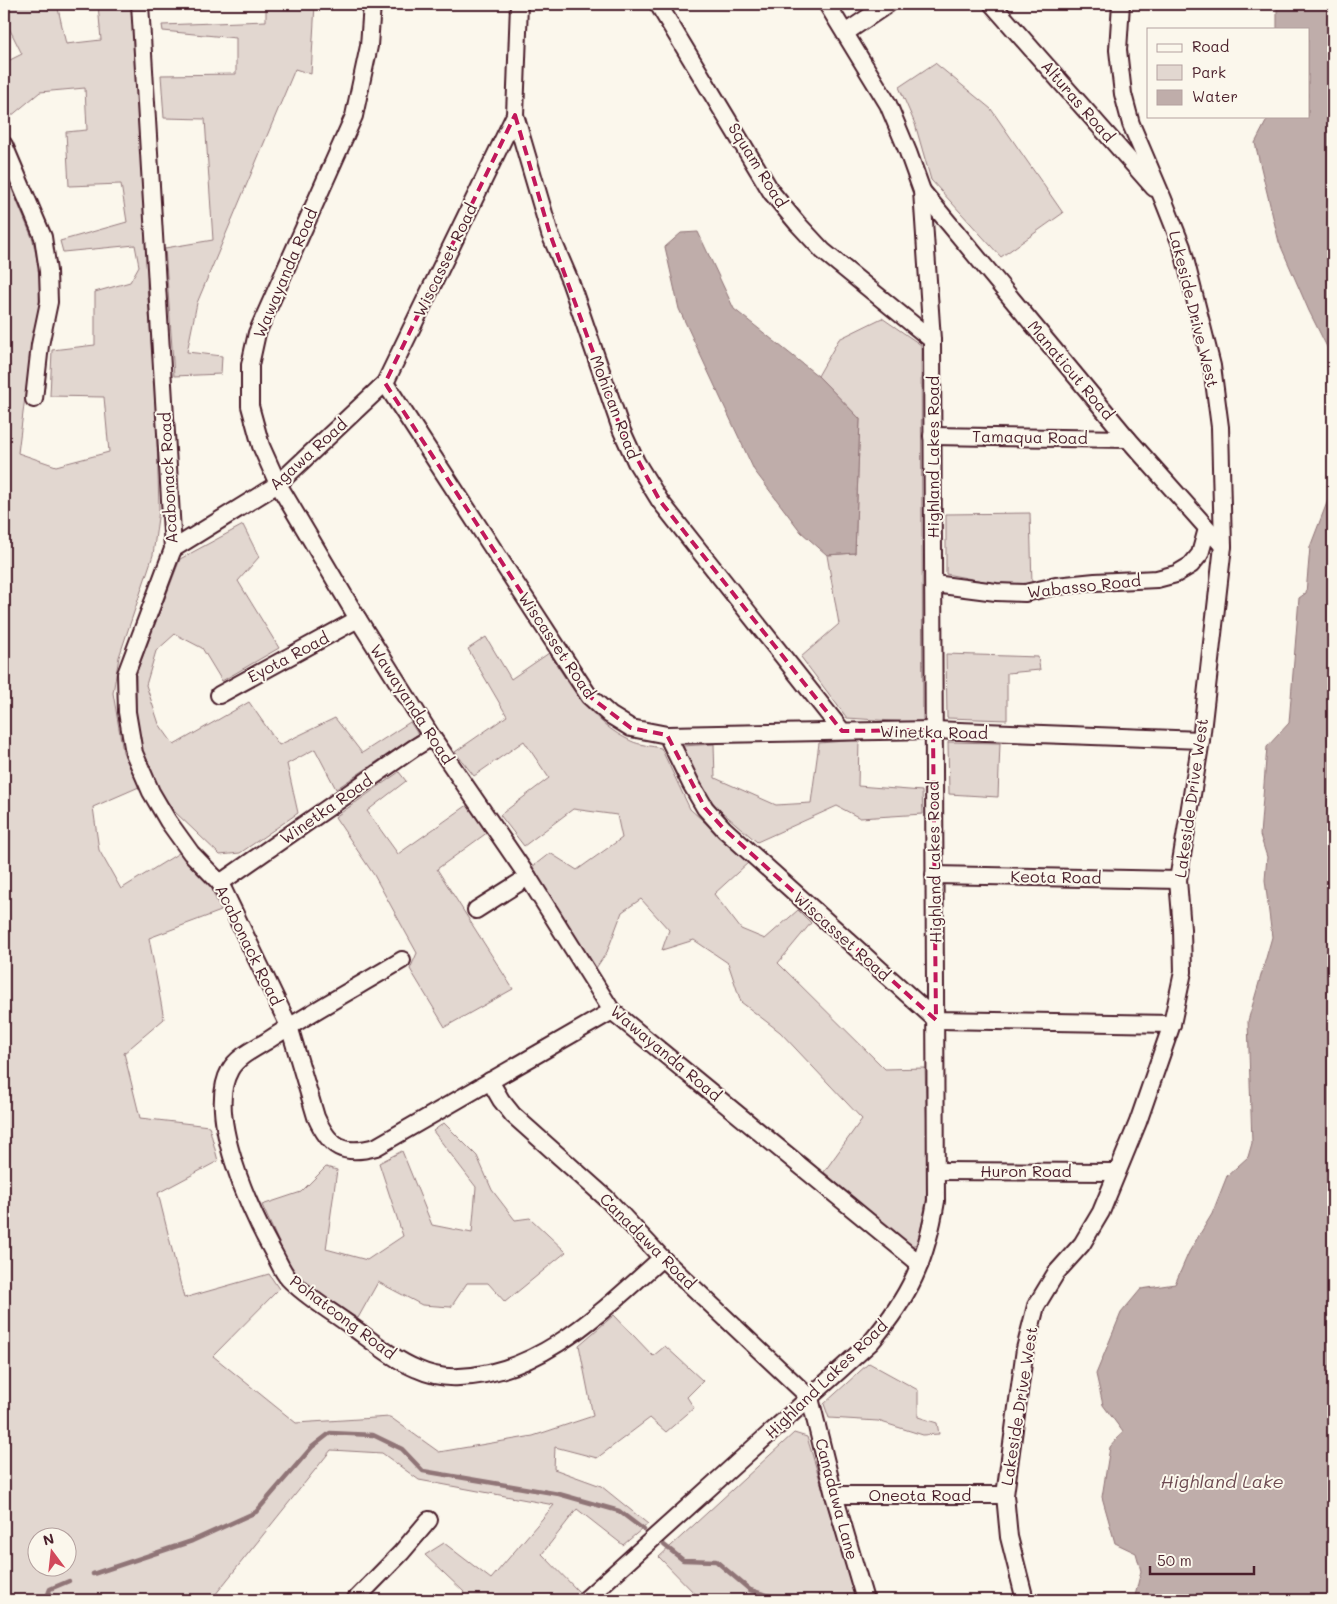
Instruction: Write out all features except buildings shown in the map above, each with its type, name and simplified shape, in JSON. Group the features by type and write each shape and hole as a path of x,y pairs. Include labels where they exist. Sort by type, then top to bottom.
{"street":[{"name":"Acabonack Road","path":"140,4 173,549 126,674 127,712 134,753 152,792 168,821 191,852 220,883 289,1026 316,1118 326,1136 340,1148 361,1151 376,1147 612,1011"},
{"name":"Wawayanda Road","path":"372,4 369,46 354,116 257,333 250,365 250,406 261,446 278,484 358,619 432,737 528,877 612,1011 920,1264"},
{"name":"Wiscasset Road","path":"519,4 515,115 385,383 588,696 610,715 631,728 667,735 705,808 724,828 936,1020"},
{"name":"Squam Road","path":"658,4 772,193 823,251 932,340"},
{"name":"Highland Lakes Road","path":"585,1600 871,1342 903,1301 920,1264 931,1233 935,1209 936,1020 932,340 922,191 888,104 827,4"},
{"path":"845,33 888,4"},
{"name":"Alturas Road","path":"992,4 1163,199"},
{"name":"Lakeside Drive West","path":"1025,1600 1009,1537 1005,1495 1025,1349 1036,1306 1056,1273 1082,1244 1101,1212 1138,1122 1172,1024 1183,972 1178,880 1201,740 1223,546 1220,427 1212,366 1182,247 1131,124 1123,94 1118,50 1121,4"},
{"name":"Mohican Road","path":"515,115 550,234 570,281 621,429 636,462 660,501 842,732"},
{"path":"4,145 43,237 48,271 49,302 40,345 34,399"},
{"name":"Manaticut Road","path":"922,191 1128,439 1223,546"},
{"name":"Agawa Road","path":"173,549 278,484 385,383"},
{"name":"Tamaqua Road","path":"932,436 1128,439"},
{"name":"Wabasso Road","path":"934,584 996,592 1025,593 1056,586 1157,579 1176,574 1192,565 1200,554 1207,529"},
{"name":"Eyota Road","path":"219,694 358,619"},
{"name":"Winetka Road","path":"667,735 933,730 1201,740"},
{"name":"Winetka Road","path":"220,883 432,737"},
{"name":"Keota Road","path":"934,875 1178,880"},
{"path":"476,910 528,877"},
{"name":"Pohatcong Road","path":"402,960 289,1026 236,1062 225,1082 223,1102 225,1120 240,1181 260,1227 288,1278 309,1296 397,1358 416,1369 438,1377 460,1378 494,1372 528,1360 562,1342 590,1321 662,1258"},
{"path":"936,1020 1172,1024"},
{"name":"Canadawa Road","path":"490,1080 501,1100 513,1115 606,1198 662,1258 810,1398"},
{"name":"Huron Road","path":"936,1171 1116,1172"},
{"name":"Canadawa Lane","path":"810,1398 834,1495 865,1600"},
{"name":"Oneota Road","path":"834,1495 1005,1495"},
{"path":"355,1600 401,1553 429,1520"}],"highlighted area":[{"path":"515,115 550,234 621,429 660,501 842,731 933,730 936,1020 724,829 705,808 667,735 631,728 589,696 385,383"}],"green space":[{"path":"4,4 57,4 66,44 101,40 98,4 133,4 137,98 149,242 147,287 156,404 159,510 153,555 119,657 113,693 123,752 139,787 93,807 99,850 121,889 179,853 210,885 221,911 149,938 164,1019 124,1053 140,1118 209,1126 218,1161 158,1193 184,1298 269,1274 279,1289 213,1356 296,1423 390,1417 439,1452 533,1436 593,1416 579,1345 614,1315 653,1356 665,1346 703,1381 687,1397 694,1408 666,1432 650,1418 597,1458 555,1447 554,1469 601,1486 648,1524 623,1545 577,1509 542,1554 580,1593 572,1600 458,1600 464,1592 425,1555 444,1543 491,1579 554,1505 419,1480 382,1453 331,1450 211,1600 4,1600 4,170 33,240 40,275 39,306 32,341 18,453 56,466 109,452 104,397 50,396 52,350 95,345 95,292 130,282 139,266 135,245 63,252 60,241 127,222 121,184 69,186 66,132 87,130 85,88 40,92 4,122 4,63 22,54 7,24"},
{"path":"266,4 315,4 311,74 295,69 197,303 187,352 222,356 221,374 174,376 165,248 213,240 205,119 164,118 161,75 236,74 236,38 163,31 162,25 266,21"},
{"path":"935,63 991,109 1063,213 1001,257 931,180 915,124 899,87"},
{"path":"882,318 921,345 923,723 847,718 801,657 839,624 827,555 855,553 860,419 818,376 839,339"},
{"path":"1030,513 1032,584 1003,585 946,574 946,514"},
{"path":"243,525 259,557 238,581 279,648 222,681 202,648 175,634 156,651 146,685 159,724 174,745 249,702 279,745 335,718 362,753 410,722 418,734 336,789 315,749 287,764 298,813 240,853 220,855 175,812 159,790 142,752 136,711 136,674 180,559"},
{"path":"486,637 511,679 549,653 574,691 605,724 634,742 661,748 690,809 749,862 714,894 741,929 765,939 798,910 811,923 778,963 885,1069 925,1068 928,1169 926,1202 918,1244 910,1246 824,1172 862,1119 780,1032 741,1002 728,963 694,940 662,950 669,930 641,899 622,912 607,952 596,968 532,867 550,853 577,870 622,838 617,815 573,809 524,846 500,815 549,778 524,741 474,776 455,752 507,716 468,649"},
{"path":"946,654 1038,657 1040,670 1007,673 1007,720 947,718"},
{"path":"859,740 858,786 922,791 923,814 860,818 837,806 757,842 715,806 696,777 683,746 714,744 715,778 776,805 811,803 819,743"},
{"path":"948,742 1000,743 998,797 949,794"},
{"path":"399,772 406,781 367,811 398,854 469,804 488,832 437,869 513,989 445,1027 410,969 417,953 374,875 335,817"},
{"path":"444,1123 477,1156 492,1190 515,1220 530,1218 566,1252 505,1302 488,1283 467,1283 451,1307 422,1305 378,1282 358,1318 328,1303 292,1272 262,1205 301,1192 326,1167 337,1170 326,1249 367,1260 403,1236 379,1163 402,1151 432,1225 472,1233 476,1187 433,1131"},
{"path":"869,1363 918,1390 918,1417 937,1423 939,1434 923,1435 878,1421 829,1418 824,1404"},
{"path":"794,1433 807,1437 856,1600 701,1600 659,1557"}],"water":[{"path":"1277,4 1333,4 1333,359 1309,311 1279,242 1255,143 1268,118 1310,118 1310,28 1277,28"},
{"path":"698,232 734,309 818,376 860,419 855,553 827,555 801,532 754,470 679,309 665,247 681,233"},
{"path":"1333,398 1333,487 1330,402"},
{"name":"Highland Lake","path":"1333,487 1333,1600 1134,1600 1141,1571 1136,1553 1115,1543 1102,1497 1110,1447 1123,1432 1103,1405 1096,1374 1121,1313 1141,1289 1175,1284 1189,1252 1212,1214 1227,1176 1248,1157 1252,1143 1248,1021 1272,937 1265,880 1267,857 1260,835 1267,747 1289,723 1299,598 1306,593 1310,547"}],"waterway":[{"path":"93,1574 192,1541 256,1512 312,1447 330,1433 373,1435 402,1449 423,1471 559,1494 619,1511 644,1530"},
{"path":"664,1545 683,1560 716,1561 750,1590 783,1600"},
{"path":"46,1600 50,1589 69,1581"}]}
